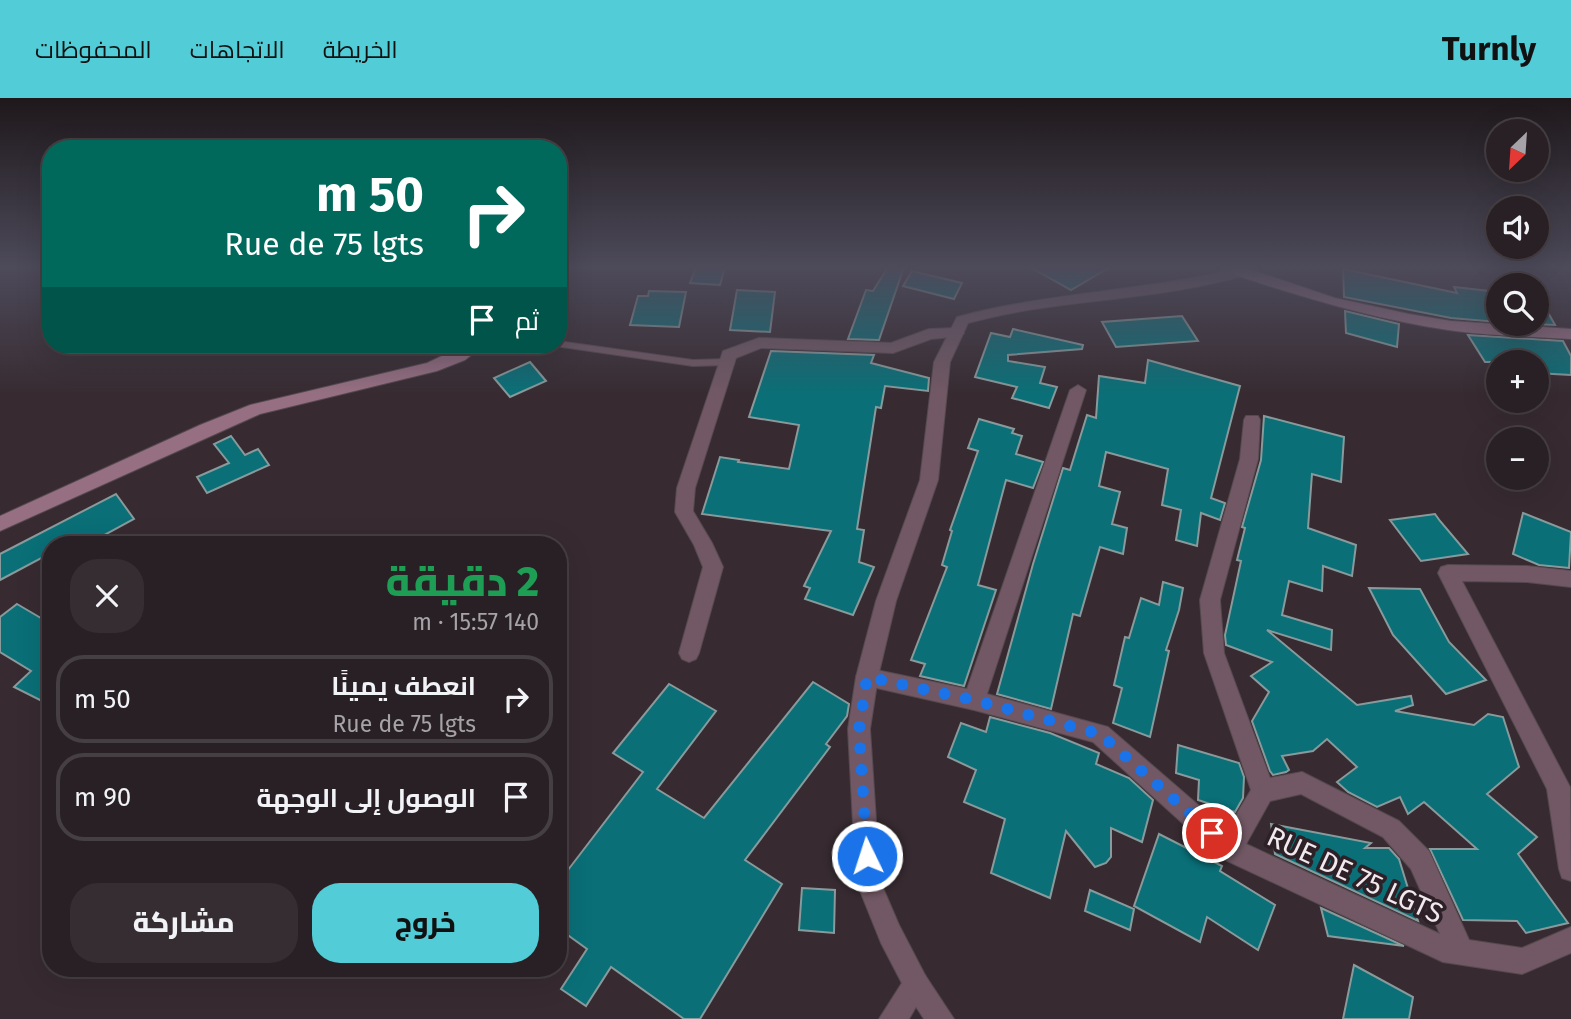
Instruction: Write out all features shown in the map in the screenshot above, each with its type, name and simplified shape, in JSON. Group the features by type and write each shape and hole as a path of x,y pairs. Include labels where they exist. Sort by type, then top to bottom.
{"main road":[{"path":"1366,310 1451,326 1571,334"},
{"path":"0,524 206,429 256,409 431,368 462,354"}],"street":[{"path":"940,1019 916,984 890,934 868,881 859,729 867,677 886,601 929,480 942,362 962,320 997,310"},
{"path":"689,653 713,567 704,543 684,512 686,488 729,355 759,343 893,348 929,334 956,333"},
{"path":"974,700 1079,390"},
{"path":"1252,420 1249,459 1210,600 1214,653 1263,791"},
{"path":"1571,579 1527,574 1448,573 1558,787 1571,869"},
{"name":"RUE DE 75 LGTS","path":"867,677 974,700 1100,734 1230,849 1443,949 1522,961 1571,940"},
{"path":"1230,849 1263,791 1302,783 1391,829 1420,860 1461,952"},
{"path":"893,1019 916,984"}],"lane":[{"path":"567,345 693,362 727,362"}],"building":[{"path":"634,310 682,310 679,327 630,325"},
{"path":"734,310 773,310 770,332 730,330"},
{"path":"859,310 889,310 879,340 848,339"},
{"path":"1410,310 1486,310 1486,321 1451,318"},
{"path":"1345,311 1399,324 1397,347 1346,333"},
{"path":"1549,314 1555,325 1549,325"},
{"path":"1182,316 1198,341 1116,347 1102,322"},
{"path":"1013,329 1083,345 1082,349 1008,355 1008,361 1045,367 1040,383 1057,387 1049,408 1012,398 1017,387 975,377 991,333 1010,337"},
{"path":"1468,335 1563,341 1571,356 1571,375 1549,374 1549,350 1486,350 1485,362"},
{"path":"771,351 874,355 871,363 929,378 928,391 885,386 881,408 876,407 857,529 864,530 859,562 874,567 853,615 805,599 810,588 804,586 831,531 702,514 720,457 789,469 799,425 749,417"},
{"path":"1148,360 1240,386 1211,498 1225,503 1220,520 1201,513 1197,546 1176,540 1181,510 1162,505 1168,469 1106,452 1099,486 1120,492 1112,524 1127,528 1123,554 1100,547 1080,616 1073,614 1051,709 997,694 1063,468 1070,470 1087,415 1096,418 1099,376 1145,383"},
{"path":"530,362 546,381 510,397 494,378"},
{"path":"1264,416 1344,437 1341,482 1312,474 1308,528 1356,545 1352,576 1323,566 1322,591 1289,581 1282,615 1332,630 1331,650 1267,630 1357,705 1411,696 1413,705 1395,711 1474,725 1488,714 1503,717 1519,767 1487,794 1537,837 1518,854 1568,923 1526,933 1517,921 1463,920 1430,849 1477,849 1424,802 1408,814 1400,797 1377,807 1348,792 1337,782 1357,767 1327,739 1313,751 1282,756 1289,770 1286,772 1273,775 1270,771 1252,721 1269,692 1251,676 1272,662 1226,645 1225,635 1241,561 1237,560 1245,528 1242,527 1261,460"},
{"path":"979,419 1014,429 1012,433 1022,436 1016,454 1043,462 1033,488 1006,480 978,585 996,590 964,686 920,676 925,664 911,660 947,567 942,565 952,531 950,530 978,451 968,448"},
{"path":"231,436 245,455 258,449 269,465 207,493 197,477 229,463 214,444"},
{"path":"116,494 134,519 103,536 42,536 42,558 0,580 0,554"},
{"path":"1523,513 1571,532 1569,568 1539,565 1513,554"},
{"path":"1435,514 1468,554 1421,561 1390,520"},
{"path":"1163,582 1183,588 1166,650 1169,651 1150,737 1113,723 1122,688 1114,685 1125,637 1129,638 1141,598 1159,605"},
{"path":"1369,588 1420,589 1449,642 1486,680 1446,694 1393,635"},
{"path":"17,604 42,619 42,701 14,687 31,671 0,652 0,617"},
{"path":"813,682 849,704 847,716 826,744 830,747 745,860 782,884 700,1019 684,1019 611,967 586,1006 561,989 587,949 567,935 567,871 643,772 613,753 669,684 716,711 657,789 704,818"},
{"path":"990,717 1050,733 1099,753 1096,764 1129,778 1153,800 1142,842 1111,828 1111,857 1106,863 1095,867 1066,831 1050,898 991,873 1005,819 964,802 976,770 948,757 961,723 986,732"},
{"path":"1178,745 1239,763 1244,777 1243,798 1235,812 1198,800 1199,780 1176,773"},
{"path":"1271,824 1371,843 1365,848 1389,848 1399,859 1418,921 1275,854"},
{"path":"1159,834 1222,866 1220,871 1275,905 1258,950 1207,917 1200,942 1134,906"},
{"path":"802,888 835,890 834,933 799,930"},
{"path":"1090,890 1134,909 1130,930 1085,911"},
{"path":"1321,908 1404,946 1328,936"},
{"path":"1354,965 1413,997 1409,1019 1343,1019"}],"route":[{"path":"867,856 859,729 867,677 974,700 1100,734 1212,833"}]}
